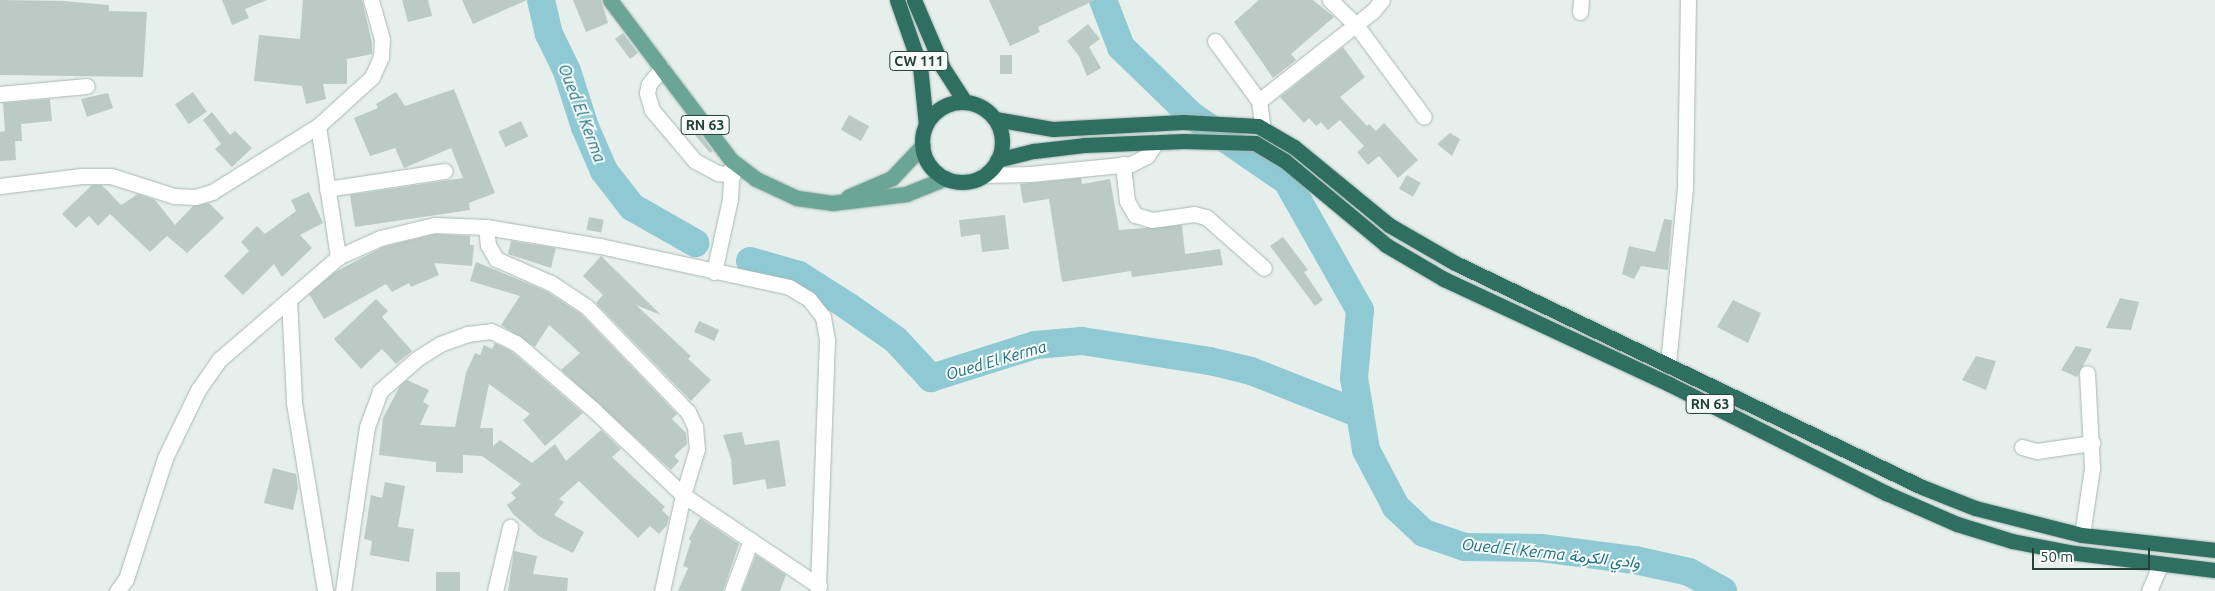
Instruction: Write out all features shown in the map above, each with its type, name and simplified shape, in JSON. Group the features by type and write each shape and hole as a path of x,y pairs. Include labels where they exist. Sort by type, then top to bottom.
{"highway":[{"name":"CW 111","path":"897,0 920,66 926,125"},
{"name":"CW 111","path":"914,0 943,68 965,102"},
{"path":"965,102 979,106 995,119 1002,139 997,160 984,175 965,181 946,178 930,165 922,146 926,125 939,109 965,102"},
{"name":"RN 63","path":"995,119 1064,129 1183,122 1247,124 1263,128 1294,147 1408,237 1583,326 1668,364 1922,487 1975,508 2082,535"},
{"name":"RN 63","path":"997,160 1052,148 1156,142 1245,141 1275,154 1379,239 1444,279 1669,384 1886,493 1957,524 2012,541 2160,565 2215,570"},
{"path":"2082,535 2215,550"}],"main road":[{"name":"RN 63","path":"610,0 662,68 732,168 797,198 832,203"},
{"path":"832,203 892,178 922,146"},
{"path":"832,203 906,194 946,178"}],"street":[{"path":"0,186 82,176 111,176 174,196 196,197 228,184 318,126 372,77 377,68 382,39 371,0"},
{"path":"1330,0 1356,25 1424,117"},
{"path":"1259,101 1356,25 1382,0"},
{"path":"1668,364 1685,188 1688,0"},
{"path":"1215,40 1259,101 1263,128"},
{"path":"662,68 649,84 646,93 652,110 696,161 718,173 732,168 714,272"},
{"path":"0,94 87,86"},
{"path":"318,126 338,257"},
{"path":"984,175 1030,174 1123,164 1143,158 1156,142"},
{"path":"1123,164 1127,201 1135,215 1152,220 1194,214 1206,217 1264,268"},
{"path":"327,189 445,171"},
{"path":"117,591 126,579 165,458 198,390 220,359 338,257 406,230 434,225 486,227 600,246 789,287 809,299 823,317 827,350 819,589"},
{"path":"486,227 488,245 496,259 551,283 587,307 688,412 695,427 697,450 682,496 662,591"},
{"path":"289,299 294,403 325,591"},
{"path":"343,591 366,427 380,391 418,358 467,334 492,331 516,343 594,410 682,496 751,540 819,589"},
{"path":"2082,535 2092,468 2087,373"},
{"path":"2022,447 2037,451 2092,443"},
{"path":"495,591 510,527"},
{"path":"732,591 751,540"},
{"path":"2148,591 2160,565"}],"building":[{"path":"0,0 63,1 109,5 109,11 147,12 143,77 0,75"},
{"path":"222,0 267,0 245,9 249,18 232,25"},
{"path":"303,0 362,0 372,43 372,54 347,59 347,84 323,84 326,99 306,104 302,86 254,81 259,35 300,39"},
{"path":"402,0 428,0 432,16 408,22"},
{"path":"462,0 527,0 473,24"},
{"path":"573,0 601,0 608,23 586,32"},
{"path":"989,0 1095,0 1038,27 1040,32 1010,46"},
{"path":"1259,0 1313,0 1334,17 1291,54 1296,60 1273,78 1234,22"},
{"path":"1088,24 1100,39 1089,47 1101,68 1087,76 1079,56 1067,41"},
{"path":"623,33 638,53 630,59 615,39"},
{"path":"1343,47 1365,77 1340,97 1367,126 1369,124 1376,131 1384,123 1418,160 1398,178 1379,156 1368,165 1357,152 1364,146 1340,120 1328,130 1321,122 1316,126 1309,118 1304,123 1280,97"},
{"path":"1000,55 1012,55 1012,74 1000,74"},
{"path":"454,89 495,193 469,203 470,210 355,227 350,195 463,178 451,148 404,168 395,148 370,156 354,118 378,108 376,104 396,92 405,106"},
{"path":"193,92 207,112 189,124 175,105"},
{"path":"108,93 113,108 87,117 81,99"},
{"path":"50,99 52,121 21,124 22,141 15,141 16,160 0,161 0,132 5,131 3,103"},
{"path":"212,112 230,135 235,131 252,148 232,167 215,149 221,144 203,120"},
{"path":"849,115 869,126 861,141 841,130"},
{"path":"521,121 528,136 506,147 498,132"},
{"path":"690,121 713,151 710,153 686,124"},
{"path":"1450,133 1460,139 1452,156 1437,144"},
{"path":"1407,175 1421,183 1413,197 1399,189"},
{"path":"1081,178 1082,184 1110,179 1119,230 1182,225 1185,254 1220,249 1223,265 1132,277 1131,271 1062,282 1049,199 1023,203 1020,184"},
{"path":"92,185 102,185 121,205 138,194 155,200 175,225 193,206 209,203 224,218 187,253 167,236 150,252 110,214 98,226 89,216 76,228 62,214"},
{"path":"309,192 323,223 300,235 312,248 282,277 274,264 243,295 224,276 249,251 241,242 257,226 265,234 296,211 291,200"},
{"path":"1005,215 1009,249 982,252 980,234 961,237 959,220"},
{"path":"589,217 604,220 601,233 587,230"},
{"path":"1664,219 1672,220 1668,270 1641,266 1634,279 1622,274 1629,246 1655,252"},
{"path":"435,234 470,236 470,245 474,245 472,266 434,263 439,275 411,287 409,283 392,292 386,284 324,319 309,294 335,272 383,247"},
{"path":"1283,237 1308,270 1304,272 1323,300 1315,306 1270,246"},
{"path":"511,241 556,248 551,268 508,254"},
{"path":"601,256 661,315 636,305 691,356 688,359 711,380 691,401 596,303 603,295 583,276"},
{"path":"476,262 546,291 581,314 677,414 672,419 686,433 687,444 674,456 679,461 671,470 561,370 580,353 549,325 535,347 501,325 520,296 470,281"},
{"path":"2120,298 2139,302 2131,330 2106,328"},
{"path":"376,299 388,311 382,317 412,351 396,364 382,349 361,369 334,339"},
{"path":"1733,300 1761,313 1748,343 1717,327"},
{"path":"699,321 719,330 714,341 694,332"},
{"path":"495,343 511,351 583,413 545,446 523,420 530,414 489,384 480,428 493,428 493,446 500,440 532,463 555,444 566,461 601,430 621,449 612,457 665,507 662,510 669,517 667,525 659,534 650,526 638,538 579,481 559,499 564,502 554,515 584,532 573,553 540,537 513,514 507,505 516,498 511,493 521,484 482,456 463,455 463,473 436,472 436,462 379,455 383,418 400,386 407,380 429,390 423,402 429,405 420,425 455,427 466,373 475,353 480,355 484,345 492,349"},
{"path":"2076,346 2092,349 2077,377 2061,370"},
{"path":"1976,356 1996,361 1986,390 1962,380"},
{"path":"742,432 745,445 779,440 786,486 767,489 765,479 733,485 731,459 723,435"},
{"path":"273,468 296,474 298,488 293,510 264,503"},
{"path":"385,482 405,486 398,527 414,529 409,562 370,555 372,541 364,539 371,495 382,498"},
{"path":"700,518 739,544 723,591 678,591 688,568 683,566 691,541 689,539"},
{"path":"514,551 537,556 533,574 568,578 567,591 508,591"},
{"path":"756,555 786,575 780,591 742,591"},
{"path":"436,572 460,572 460,591 436,591"}],"waterway":[{"name":"Oued El Kerma","path":"541,0 549,34 567,71 585,127 604,171 632,207 695,243"},
{"name":"Oued El Kerma وادي الكرمة","path":"1103,0 1121,47 1191,115 1287,181 1360,310 1354,378 1366,450 1396,507 1424,533 1465,547 1541,548 1635,560 1689,572 1723,591"},
{"name":"Oued El Kerma","path":"750,261 799,275 849,307 896,340 931,378 1035,345 1082,341 1210,361 1251,371 1360,414"}]}
